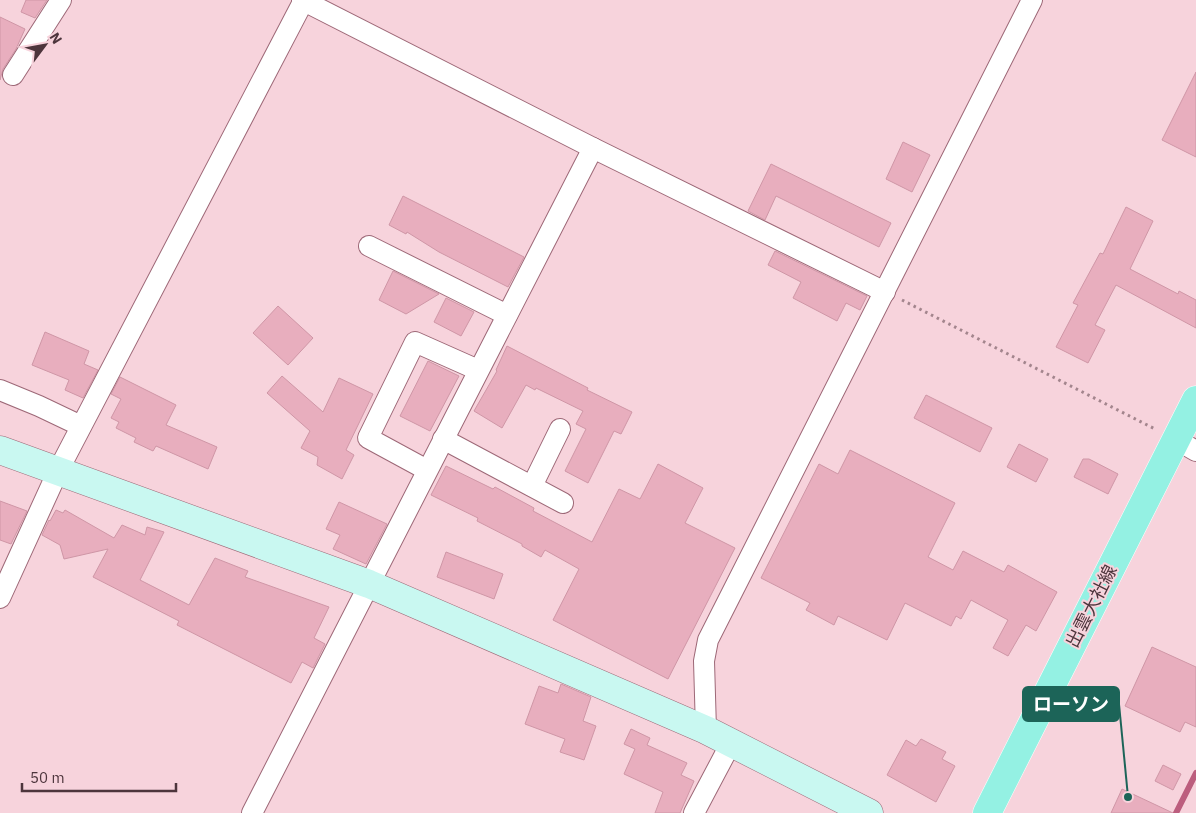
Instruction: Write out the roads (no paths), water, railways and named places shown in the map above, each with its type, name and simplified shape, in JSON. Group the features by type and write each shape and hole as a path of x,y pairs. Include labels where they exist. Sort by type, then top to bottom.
{"main road":[{"name":"出雲大社線","path":"987,813 1186,445 1196,400"}],"street":[{"path":"12,75 61,0"},
{"path":"0,598 58,471 303,0 593,148 885,292"},
{"path":"706,730 704,661 708,640 1032,0"},
{"path":"252,813 593,148"},
{"path":"369,246 507,315"},
{"path":"427,470 368,438 415,342 478,370"},
{"path":"0,390 81,426"},
{"path":"532,486 560,429"},
{"path":"443,439 563,503"},
{"path":"0,450 369,584 706,730 869,813"},
{"path":"694,813 731,743"}],"waterway":[{"path":"1176,813 1196,773"}],"place":[{"name":"ローソン","path":"1128,797"}]}
